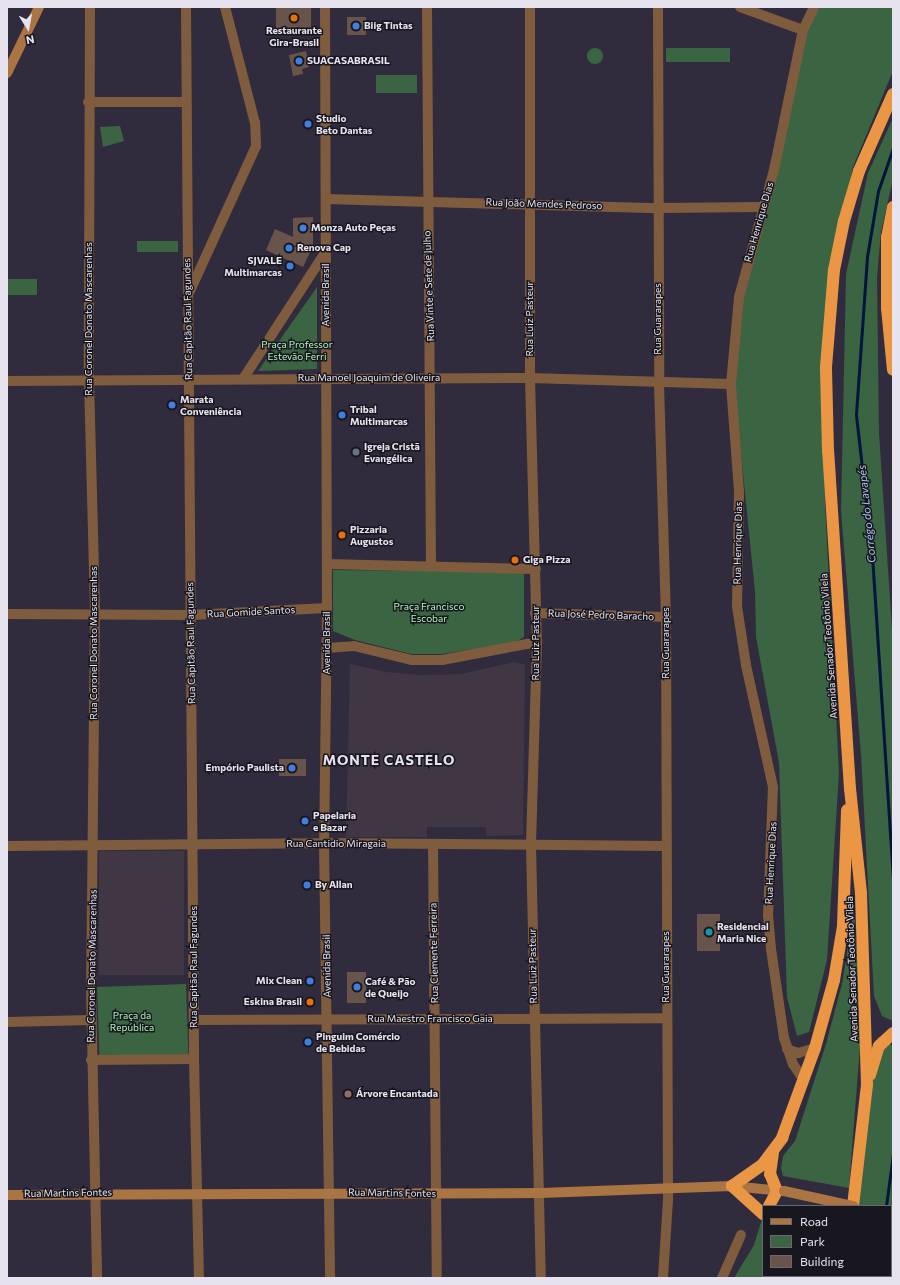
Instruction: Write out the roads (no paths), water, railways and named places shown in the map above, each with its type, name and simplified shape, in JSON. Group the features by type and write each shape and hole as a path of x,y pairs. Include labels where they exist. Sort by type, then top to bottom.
{"highway":[{"name":"Avenida Senador Teotônio Vilela","path":"853,1205 867,1086 861,893 850,789 828,452 826,367 834,270 844,221 859,171 893,94"},
{"path":"893,207 887,237 887,308 893,370"},
{"path":"770,1205 781,1191 770,1174 773,1153 787,1126 815,1048 834,980 843,926 845,830 850,789"},
{"path":"867,1086 879,1046 892,1034"},
{"path":"762,1213 732,1186 773,1153"}],"street":[{"path":"7,73 39,7"},
{"name":"Rua Coronel Donato Mascarenhas","path":"90,7 88,102 89,380 94,615 94,845 91,1060 96,1192 97,1278"},
{"name":"Rua Capitão Raul Fagundes","path":"186,7 190,615 194,845 194,1059 199,1278"},
{"path":"188,294 256,146 255,123 225,7"},
{"name":"Avenida Brasil","path":"325,7 327,648 324,843 331,1193 330,1278"},
{"name":"Rua Vinte e Sete de Julho","path":"427,7 426,201 432,378 431,564"},
{"name":"Rua Luiz Pasteur","path":"530,7 530,378 536,569 535,613 537,642 531,845 534,1018 541,1193 541,1278"},
{"name":"Rua Guararapes","path":"658,7 659,383 666,617 667,1189 663,1278"},
{"path":"740,7 802,30"},
{"name":"Rua Henrique Dias","path":"803,1079 787,1049 768,916 773,787 746,665 738,606 739,491 730,384 739,297 762,207 774,170 802,30 814,7"},
{"path":"88,102 186,102"},
{"name":"Rua João Mendes Pedroso","path":"326,199 530,203 658,208 762,207"},
{"path":"243,379 326,251"},
{"name":"Rua Manoel Joaquim de Oliveira","path":"7,380 530,378 730,384"},
{"path":"327,564 431,564 536,569"},
{"name":"Rua Gomide Santos","path":"7,614 190,615 327,608"},
{"name":"Rua José Pedro Baracho","path":"535,613 666,617"},
{"path":"327,648 354,646 412,660 442,660 537,642"},
{"name":"Rua Cantidio Miragaia","path":"7,846 324,843 666,846"},
{"name":"Rua Clemente Ferreira","path":"433,844 438,1194 437,1278"},
{"name":"Rua Maestro Francisco Gaia","path":"194,1020 667,1018"},
{"path":"7,1022 91,1020"},
{"path":"787,1049 798,1053 815,1048"},
{"path":"91,1060 194,1059"},
{"name":"Rua Martins Fontes","path":"7,1195 96,1192 438,1194 541,1193 732,1186 781,1191 848,1205"},
{"path":"722,1278 741,1235"}],"waterway":[{"name":"Corrégo do Lavapés","path":"893,148 878,191 867,257 856,415 872,555 893,883"},
{"name":"Corrégo do Lavapés","path":"886,1205 893,1154"}],"place":[{"name":"Restaurante Gira-Brasil","path":"294,18"},
{"name":"Biig Tintas","path":"356,26"},
{"name":"SUACASABRASIL","path":"299,61"},
{"name":"Studio Beto Dantas","path":"308,124"},
{"name":"Monza Auto Peças","path":"303,228"},
{"name":"Renova Cap","path":"289,248"},
{"name":"SJVALE Multimarcas","path":"290,266"},
{"name":"Marata Conveniência","path":"172,405"},
{"name":"Tribal Multimarcas","path":"342,415"},
{"name":"Igreja Cristã Evangélica","path":"356,452"},
{"name":"Pizzaria Augustos","path":"342,535"},
{"name":"Giga Pizza","path":"515,560"},
{"name":"Empório Paulista","path":"292,768"},
{"name":"Papelaria e Bazar","path":"305,821"},
{"name":"By Allan","path":"307,885"},
{"name":"Residencial Maria Nice","path":"709,932"},
{"name":"Mix Clean","path":"310,981"},
{"name":"Café & Pão de Queijo","path":"357,987"},
{"name":"Eskina Brasil","path":"310,1002"},
{"name":"Pinguim Comércio de Bebidas","path":"308,1042"},
{"name":"Árvore Encantada","path":"348,1094"}],"district":[{"name":"MONTE CASTELO","path":"389,760"}],"park label":[{"name":"Praça Professor Estevão Ferri","path":"297,350"},
{"name":"Praça Francisco Escobar","path":"429,612"},
{"name":"Praça da República","path":"132,1020"}]}
